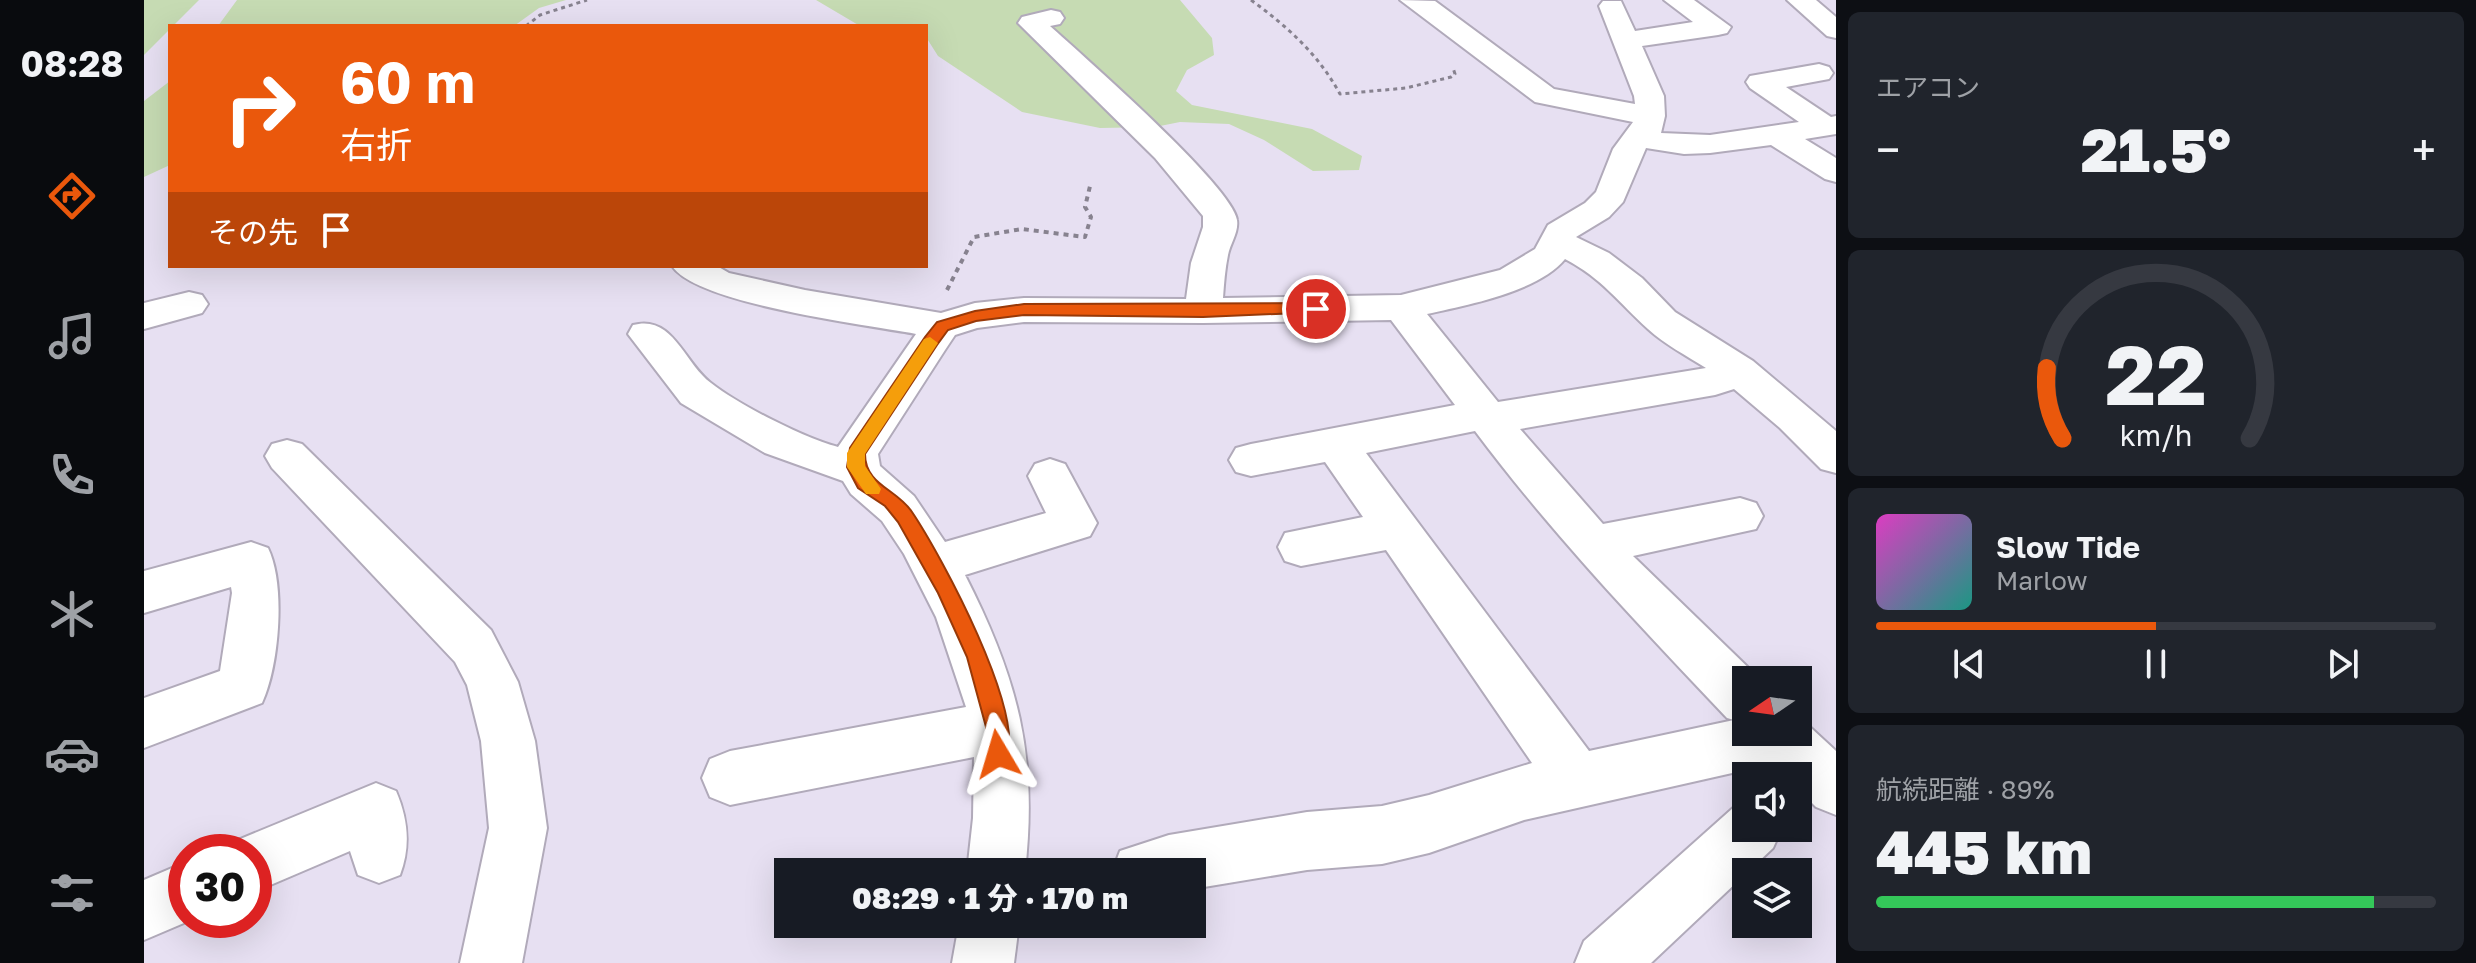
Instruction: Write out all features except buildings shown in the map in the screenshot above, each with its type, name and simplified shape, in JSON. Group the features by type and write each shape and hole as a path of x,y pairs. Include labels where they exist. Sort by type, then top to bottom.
{"street":[{"path":"1413,0 1426,6 1545,96 1645,126 1668,145 1693,146 1830,126"},
{"path":"1800,0 1836,30"},
{"path":"694,268 718,282 936,325 1024,310 1203,311 1401,307 1447,297 1513,278 1550,255 1560,232 1597,210 1611,195 1629,149 1645,126 1649,96 1642,7"},
{"path":"1051,18 1031,23 1171,158 1220,213 1220,231 1210,254 1203,311"},
{"path":"1819,73 1760,82 1830,126"},
{"path":"1774,134 1836,172"},
{"path":"1556,241 1596,261 1629,286 1662,321 1821,424 1836,457"},
{"path":"144,316 189,304"},
{"path":"1401,307 1538,483 1593,545 1799,752"},
{"path":"936,325 856,453 856,467 865,483 892,501 905,516 933,565 977,657 997,727 1002,835 998,858"},
{"path":"647,334 695,393 780,442 828,461 856,467"},
{"path":"1251,460 1487,417 1715,381 1739,371"},
{"path":"1335,443 1577,780"},
{"path":"287,456 473,646 492,682 508,741 518,828 491,963"},
{"path":"933,565 1074,523 1050,476"},
{"path":"1593,545 1740,516"},
{"path":"1301,547 1397,529"},
{"path":"144,592 251,562 256,593 244,686 144,723"},
{"path":"730,778 997,727"},
{"path":"1205,858 1307,841 1382,835 1429,824 1524,792 1577,780 1799,752"},
{"path":"272,855 376,811 379,854"},
{"path":"1606,963 1738,842"},
{"path":"144,910 168,900"},
{"path":"983,963 987,938"}],"path":[{"path":"529,24 540,15 587,0"},
{"path":"1251,0 1307,43 1327,68 1340,94 1406,88 1451,77 1456,64 1492,58"},
{"path":"936,325 974,237 1022,229 1085,237 1091,217 1085,207 1091,182"}],"green space":[{"path":"144,0 199,0 175,24 168,24 168,31 144,55"},
{"path":"237,0 566,0 539,8 517,24 219,24"},
{"path":"816,0 1180,0 1212,38 1214,55 1187,70 1176,91 1192,105 1312,129 1362,156 1359,170 1313,171 1264,140 1229,124 1180,122 1155,127 1100,128 1022,112 938,56 928,40 928,24 857,24"},
{"path":"168,83 168,166 144,177 144,101"}],"slow traffic":[{"path":"872,489 856,467 856,453 930,343"}],"route":[{"path":"998,754 997,727 977,657 946,590 905,516 892,501 865,483 856,467 856,453 931,341 942,326 975,316 1024,310 1316,309"}]}
